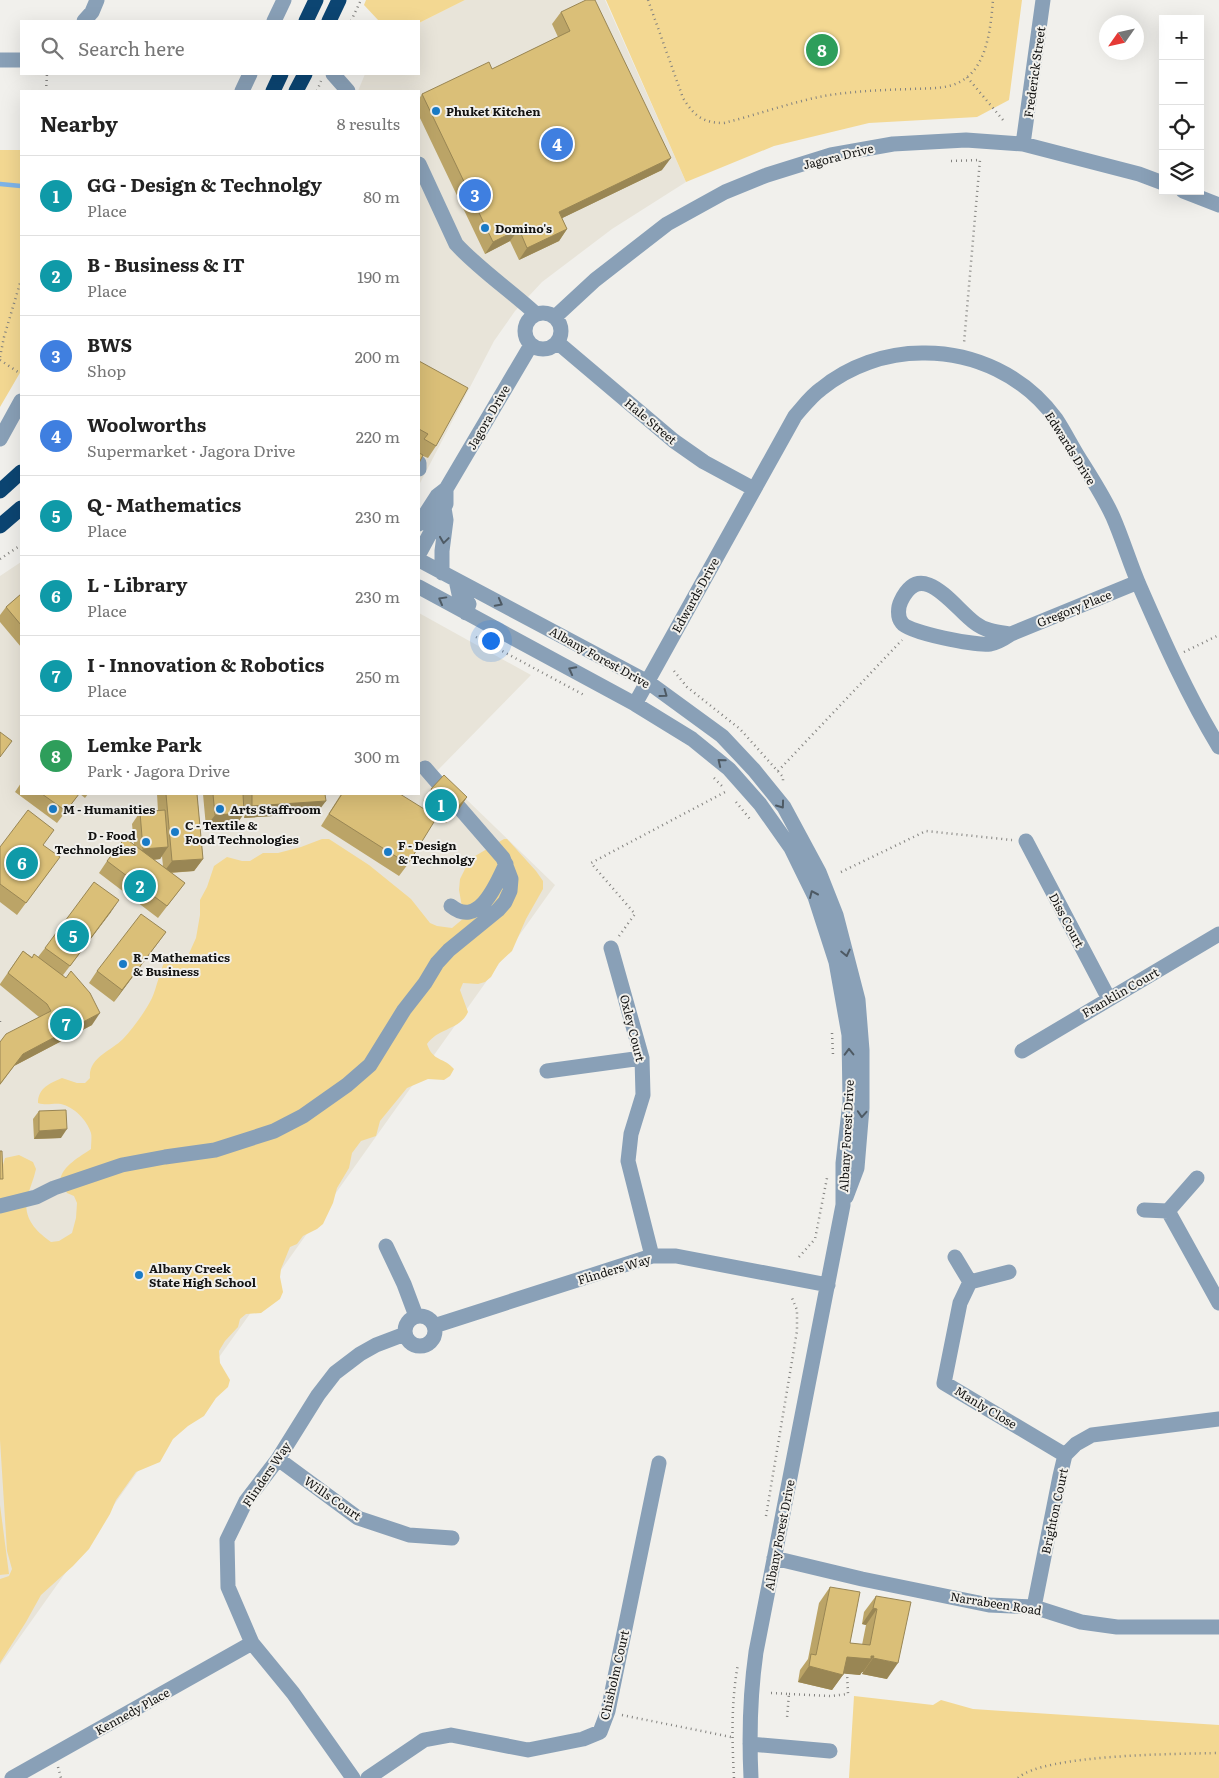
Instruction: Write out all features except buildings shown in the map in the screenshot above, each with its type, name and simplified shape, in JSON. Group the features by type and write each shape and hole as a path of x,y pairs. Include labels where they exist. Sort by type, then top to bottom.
{"highway":[{"path":"306,20 316,0"},
{"path":"330,20 339,0"},
{"path":"273,90 281,75"},
{"path":"296,90 304,75"},
{"path":"0,491 20,473"},
{"path":"0,526 20,509"}],"street":[{"path":"85,20 92,12 97,0"},
{"path":"274,20 284,0"},
{"name":"Frederick Street","path":"1024,144 1043,0"},
{"path":"0,60 20,60"},
{"path":"242,90 250,75"},
{"path":"334,75 347,90"},
{"name":"Jagora Drive","path":"555,317 595,280 667,224 725,192 767,175 831,155 893,144 966,140 1024,144 1139,174 1159,182"},
{"path":"420,166 456,244 466,255 520,298 536,314"},
{"path":"1194,195 1219,205"},
{"path":"544,313 555,317 560,327 561,333 557,342 552,347 538,349 527,340 524,330 530,317 536,314 544,313"},
{"name":"Hale Street","path":"557,342 674,441 704,462 754,489"},
{"name":"Jagora Drive","path":"420,522 437,496 446,490 531,344"},
{"name":"Edwards Drive","path":"635,704 795,416 820,389 849,370 878,359 908,353 933,352 980,362 1011,376 1035,395 1055,419 1112,516 1171,658 1219,747"},
{"path":"0,439 20,403"},
{"name":"Jagora Drive","path":"420,552 446,504 446,490"},
{"path":"444,508 446,520 442,551 449,576 459,594 469,604 466,613"},
{"name":"Albany Forest Drive","path":"420,561 648,682 722,736 754,770 784,807 819,872 836,914 858,1000 862,1050 862,1108 857,1168 843,1205 752,1681 751,1778"},
{"name":"Gregory Place","path":"912,630 977,645 993,644 1011,634 1138,582"},
{"path":"912,630 902,623 898,612 900,601 910,588 917,583 928,584 943,593 975,623 991,631 1011,634"},
{"name":"Albany Forest Drive","path":"420,588 635,704 692,739 729,769 760,804 786,841 815,897 836,962 849,1035 850,1102 843,1163 843,1205"},
{"path":"0,1206 36,1197 54,1188 122,1165 215,1150 274,1131 303,1116 347,1085 370,1065 404,1010 425,983 436,963 498,910 505,902 510,891 511,885 506,864 497,851 425,768"},
{"name":"Diss Court","path":"1026,841 1109,999"},
{"path":"451,906 461,912 480,906 492,893 506,864"},
{"name":"Franklin Court","path":"1022,1051 1219,934"},
{"name":"Oxley Court","path":"611,948 642,1058 643,1095 631,1134 628,1161 652,1256"},
{"path":"547,1070 642,1058"},
{"path":"1168,1211 1197,1178"},
{"path":"1144,1210 1168,1211"},
{"path":"1168,1211 1219,1304"},
{"path":"386,1246 404,1284 416,1316"},
{"name":"Flinders Way","path":"434,1326 652,1256 676,1256 828,1286"},
{"path":"955,1257 970,1282 1009,1272"},
{"name":"Manly Close","path":"970,1282 960,1303 944,1383 1065,1455"},
{"path":"416,1316 430,1319 434,1326 434,1338 426,1345 417,1346 412,1344 405,1334 406,1324 416,1316"},
{"name":"Flinders Way","path":"353,1778 293,1692 252,1643 228,1587 227,1540 246,1501 278,1459 318,1395 335,1373 360,1354 376,1345 405,1334"},
{"name":"Brighton Court","path":"1034,1607 1065,1455 1076,1444 1092,1435 1219,1419"},
{"name":"Wills Court","path":"278,1459 358,1518 409,1535 452,1538"},
{"name":"Chisholm Court","path":"368,1778 424,1740 451,1735 528,1750 583,1738 600,1732 608,1711 659,1463"},
{"name":"Narrabeen Road","path":"774,1558 862,1579 989,1605 1034,1607 1081,1622 1117,1627 1219,1627"},
{"name":"Kennedy Place","path":"12,1778 252,1643"},
{"path":"750,1744 830,1751"}],"path":[{"path":"352,20 362,0"},
{"path":"648,0 683,98 689,109 698,117 711,123 724,123 822,96 869,90 953,86 967,77 975,68 983,53 992,15 993,0"},
{"path":"46,90 47,75"},
{"path":"967,77 1003,120"},
{"path":"951,160 980,160 964,343"},
{"path":"20,283 4,337 0,358 20,373"},
{"path":"0,559 20,547"},
{"path":"778,771 912,630"},
{"path":"472,634 588,697"},
{"path":"1184,652 1219,635"},
{"path":"611,948 635,914 591,864 727,791 711,774"},
{"path":"733,798 751,820"},
{"path":"841,872 926,831 1026,841"},
{"path":"831,1024 833,1061"},
{"path":"799,1257 815,1239 827,1172"},
{"path":"771,1693 831,1696 848,1694 847,1674"},
{"path":"787,1718 789,1694"},
{"path":"608,1711 732,1737"},
{"path":"1018,1778 1023,1774 1050,1765 1126,1756 1219,1753"}],"shaded area":[{"path":"366,0 465,0 420,22 420,20 378,20 364,5"},
{"path":"465,0 605,0 686,182 612,229 542,282 515,311 494,341 420,483 420,90 358,90 365,75 420,75 420,22"},
{"path":"606,0 1022,0 1009,100 977,117 869,123 774,146 686,182"},
{"path":"0,150 20,150 20,373 0,407"},
{"name":"Albany Creek State High School","path":"20,563 20,795 420,795 420,614 531,675 437,771 555,885 0,1665 0,576"},
{"name":"Albany Creek State High School","path":"322,839 329,839 369,865 411,899 430,923 437,926 452,928 464,918 459,890 460,879 470,859 504,839 507,839 536,871 543,881 543,889 526,919 512,951 499,963 491,977 485,982 478,984 463,983 460,990 468,1012 464,1018 437,1035 427,1044 432,1054 454,1069 450,1076 444,1080 428,1079 407,1088 380,1121 376,1136 361,1141 352,1153 349,1168 337,1188 333,1203 323,1224 303,1236 297,1244 290,1247 281,1269 280,1277 283,1292 280,1299 261,1313 246,1314 240,1319 238,1327 225,1341 219,1351 220,1363 230,1380 228,1387 216,1398 204,1416 188,1426 173,1439 160,1462 136,1472 116,1500 110,1514 89,1549 41,1595 0,1663 0,1579 9,1576 12,1569 7,1551 0,1440 0,1175 5,1158 19,1155 33,1162 36,1169 26,1206 29,1219 36,1229 51,1242 59,1241 72,1233 77,1203 74,1196 67,1193 60,1180 68,1166 91,1149 91,1133 83,1119 71,1108 61,1104 38,1103 40,1093 49,1084 62,1078 77,1083 85,1083 90,1078 90,1071 96,1060 123,1039 143,1014 152,998 165,961 172,958 179,960 187,958 196,938 200,915 200,900 207,887 214,866 227,857 250,861 263,853 278,853"},
{"path":"0,1505 9,1574 0,1575"},
{"path":"854,1696 933,1705 941,1700 973,1709 1219,1725 1219,1778 849,1778"}],"waterway":[{"path":"0,184 20,186"}],"place":[{"name":"Lemke Park","path":"822,50"},
{"name":"Phuket Kitchen","path":"436,111"},
{"name":"Woolworths","path":"557,144"},
{"name":"BWS","path":"475,195"},
{"name":"Domino's","path":"485,228"},
{"name":"GG - Design & Technolgy","path":"441,805"},
{"name":"M - Humanities","path":"53,809"},
{"name":"Arts Staffroom","path":"220,809"},
{"name":"C - Textile & Food Technologies","path":"175,832"},
{"name":"D - Food Technologies","path":"146,842"},
{"name":"F - Design & Technolgy","path":"388,852"},
{"name":"L - Library","path":"22,863"},
{"name":"B - Business & IT","path":"140,886"},
{"name":"Q - Mathematics","path":"73,936"},
{"name":"R - Mathematics & Business","path":"123,964"},
{"name":"I - Innovation & Robotics","path":"66,1024"},
{"name":"Albany Creek State High School","path":"139,1275"}]}
